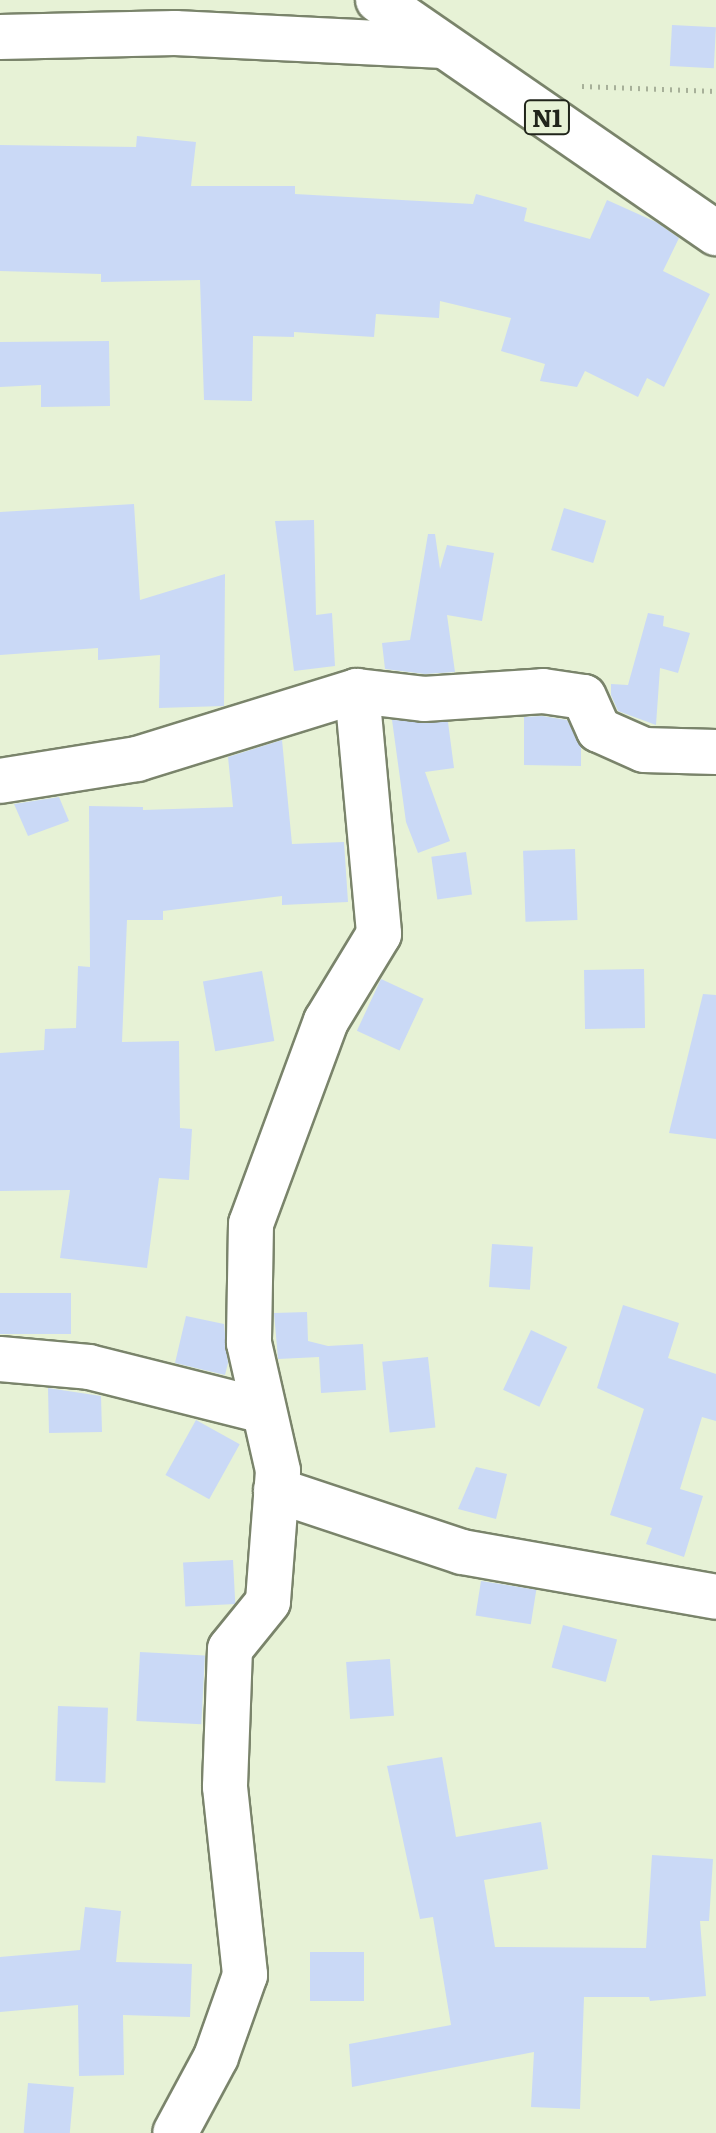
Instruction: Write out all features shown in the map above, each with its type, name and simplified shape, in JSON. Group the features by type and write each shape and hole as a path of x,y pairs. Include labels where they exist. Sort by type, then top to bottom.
{"main road":[{"name":"N1","path":"378,0 716,233"},
{"path":"1,32 175,33 444,46"},
{"path":"175,2133 216,2057 245,1975 225,1787 230,1649 268,1602 278,1471 249,1343 251,1224 326,1021 379,934 357,691"},
{"path":"0,781 137,759 357,691 424,699 543,691 584,697 599,730 644,750 716,752"},
{"path":"0,1359 89,1367 264,1411"},
{"path":"276,1490 462,1552 716,1597"}],"path":[{"path":"575,85 716,91"}],"building":[{"path":"672,25 716,27 714,68 670,66"},
{"path":"137,136 196,142 191,186 295,186 295,194 473,204 476,194 527,208 524,221 590,239 607,200 656,222 679,238 663,271 710,294 664,387 647,378 638,397 585,371 577,387 540,381 545,364 501,351 511,318 440,301 439,318 376,314 374,337 294,332 294,337 253,336 252,401 204,400 200,280 101,282 101,274 0,271 0,145 136,147"},
{"path":"109,341 110,406 41,407 41,385 0,387 0,342"},
{"path":"134,504 140,600 225,574 224,706 159,708 160,655 98,660 98,648 0,655 0,512"},
{"path":"564,508 606,521 593,563 551,550"},
{"path":"314,520 316,615 332,613 335,666 294,671 275,521"},
{"path":"428,534 435,534 440,569 447,545 494,553 482,621 447,615 455,672 425,674 385,669 382,643 410,640"},
{"path":"648,613 664,616 663,626 690,633 678,673 660,668 656,725 618,711 611,695 611,684 628,685"},
{"path":"524,717 567,720 581,746 581,766 524,765"},
{"path":"392,720 448,722 454,768 425,772 450,841 418,853 406,822"},
{"path":"282,740 292,844 344,842 348,902 282,905 282,896 163,911 163,920 127,920 122,1042 179,1041 180,1128 192,1129 189,1180 159,1178 147,1268 60,1258 70,1190 0,1191 0,1053 44,1050 45,1029 76,1028 78,966 90,967 89,806 143,807 143,810 233,807 228,757"},
{"path":"59,797 69,821 28,836 14,804"},
{"path":"575,849 577,920 526,922 523,851"},
{"path":"466,852 472,895 437,899 431,857"},
{"path":"644,969 645,1028 585,1029 584,970"},
{"path":"262,971 274,1041 215,1051 203,981"},
{"path":"381,979 424,999 400,1051 357,1031"},
{"path":"703,994 716,995 716,1139 669,1133"},
{"path":"492,1244 533,1247 530,1290 489,1287"},
{"path":"0,1293 71,1293 71,1334 0,1334"},
{"path":"623,1305 679,1323 668,1358 716,1374 716,1421 702,1417 680,1489 703,1496 684,1557 646,1544 652,1528 610,1515 644,1409 597,1388"},
{"path":"307,1312 308,1341 328,1346 363,1344 366,1390 321,1393 319,1357 278,1359 274,1313"},
{"path":"186,1316 224,1324 228,1363 225,1375 175,1363"},
{"path":"531,1330 567,1347 539,1407 503,1390"},
{"path":"428,1357 435,1428 390,1432 382,1362"},
{"path":"48,1388 101,1396 102,1432 49,1433"},
{"path":"196,1420 240,1444 209,1499 165,1475"},
{"path":"476,1467 507,1474 496,1519 458,1509"},
{"path":"233,1560 235,1604 185,1607 183,1563"},
{"path":"481,1581 536,1590 531,1624 476,1616"},
{"path":"563,1625 617,1639 606,1682 552,1668"},
{"path":"140,1652 205,1655 201,1724 136,1721"},
{"path":"390,1659 394,1716 350,1719 346,1662"},
{"path":"58,1706 108,1708 105,1783 55,1781"},
{"path":"442,1757 456,1837 541,1822 548,1869 484,1880 495,1947 646,1948 652,1855 713,1859 709,1921 700,1921 706,1996 650,2001 649,1997 584,1997 580,2109 531,2107 534,2052 352,2087 349,2044 451,2025 433,1917 420,1919 387,1766"},
{"path":"85,1907 121,1911 116,1962 192,1964 190,2017 123,2015 124,2075 79,2076 78,2005 0,2012 0,1957 80,1950"},
{"path":"310,1952 364,1952 364,2001 310,2001"},
{"path":"28,2083 74,2087 70,2133 24,2133"}]}
